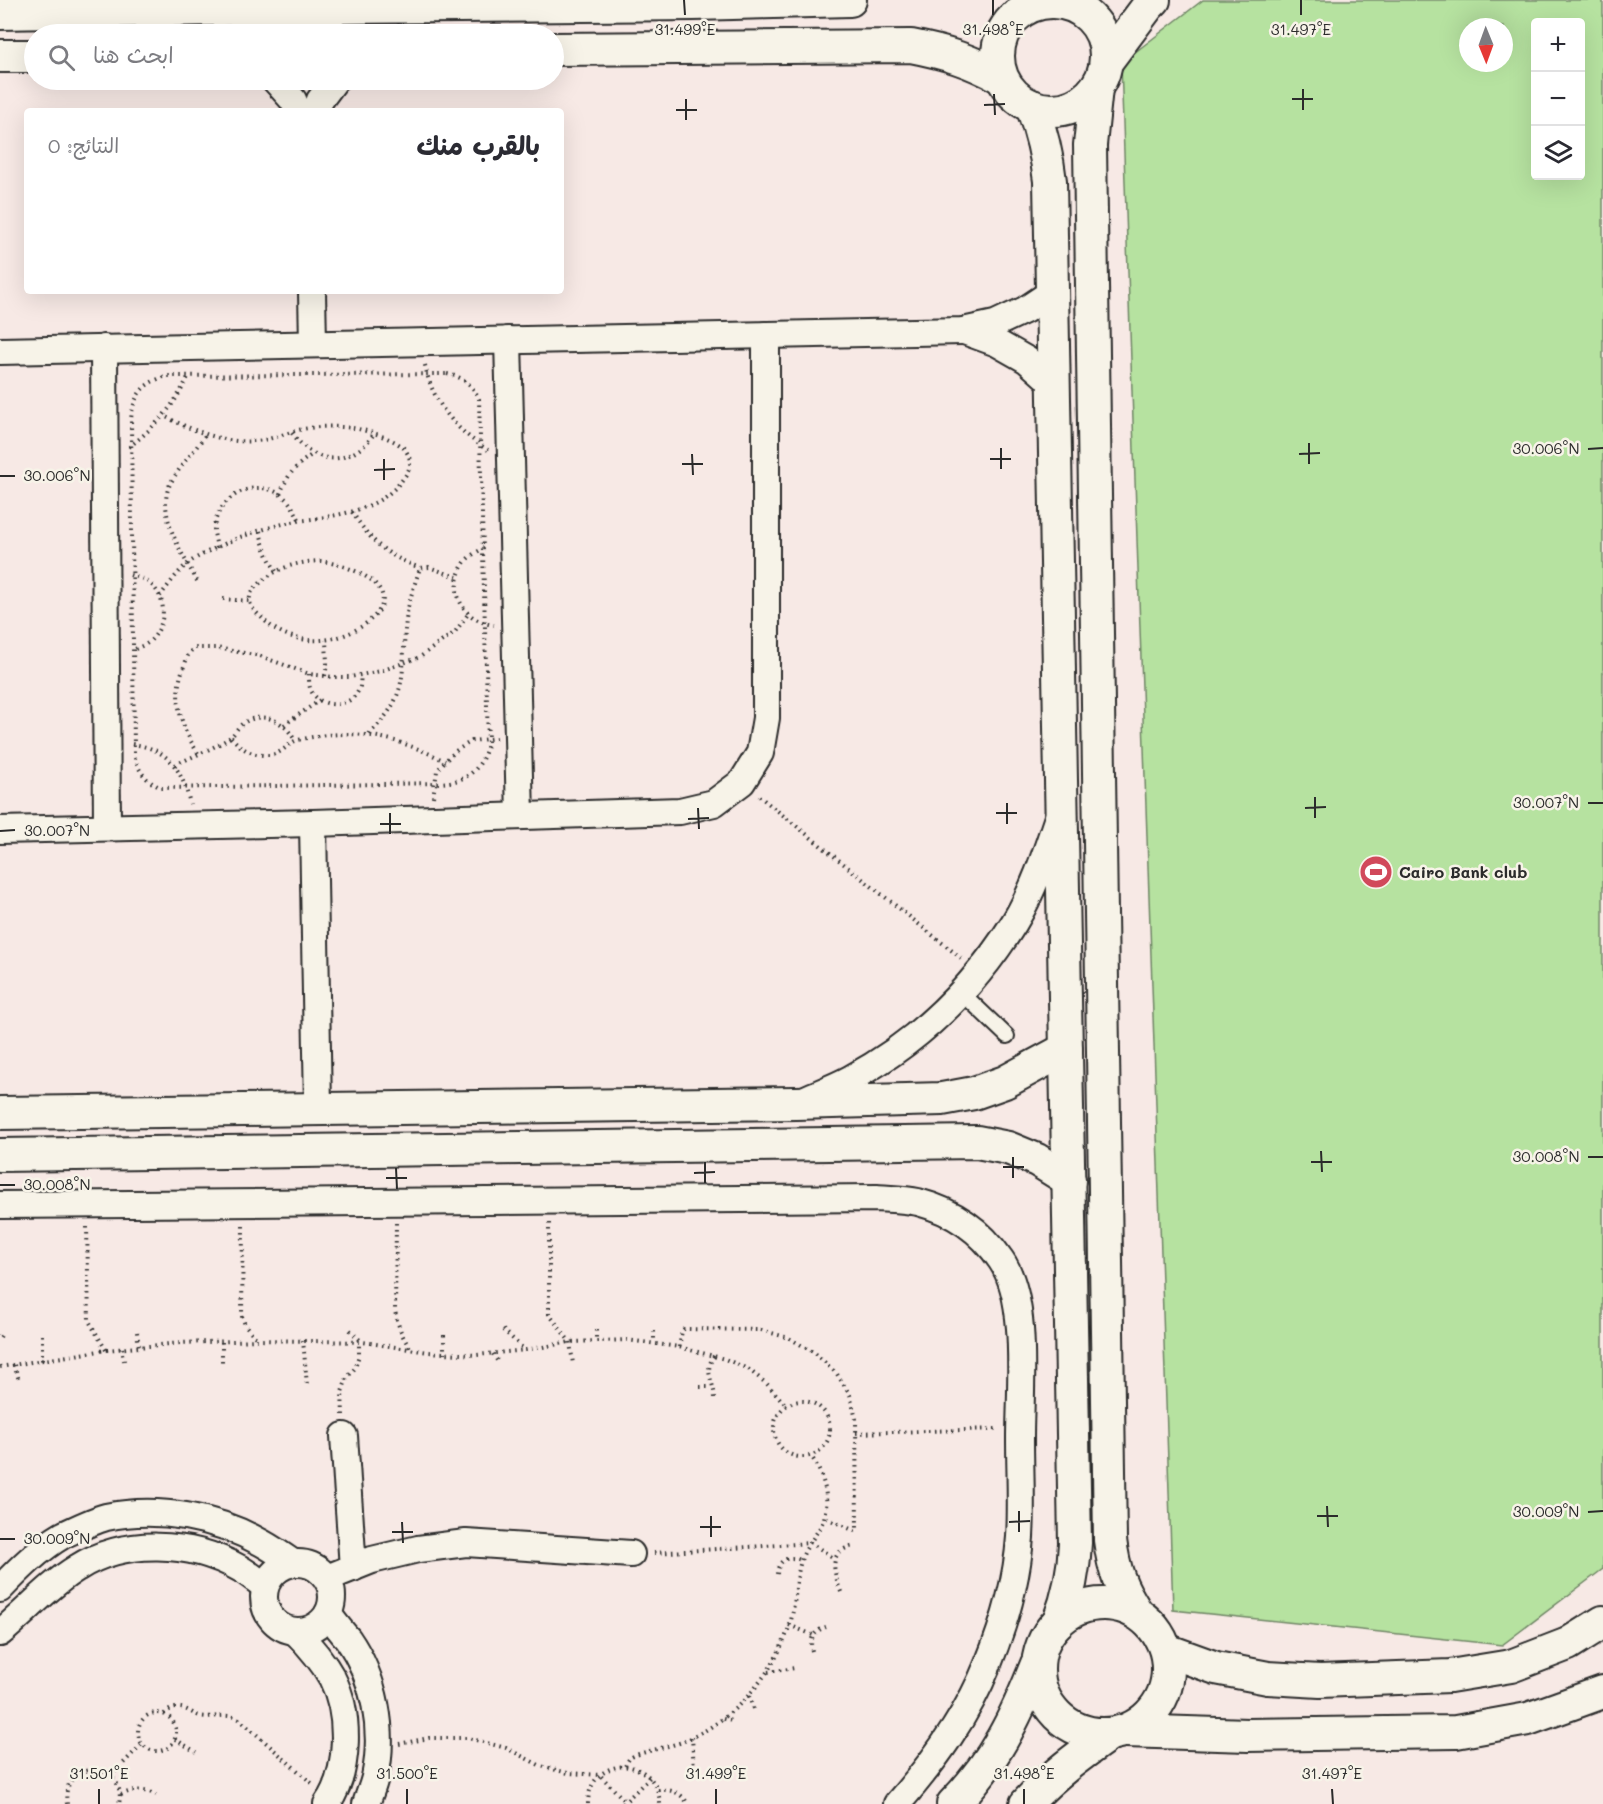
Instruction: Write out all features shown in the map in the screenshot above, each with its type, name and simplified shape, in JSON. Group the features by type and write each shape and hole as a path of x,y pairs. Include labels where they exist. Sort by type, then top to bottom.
{"street":[{"path":"0,13 344,4 576,5 850,0"},
{"path":"1137,1613 1123,1591 1113,1566 1110,1540 1090,145 1092,116 1101,75 1106,47 1095,22 1084,12 1072,5 1049,1 1030,5 1018,13 1008,23 997,49 1001,77 1019,99 1046,110 1060,110 1080,102 1101,75 1148,6 1154,0"},
{"path":"576,5 565,49 911,46 943,52 973,62 1001,77"},
{"path":"0,56 24,56"},
{"path":"284,90 297,108"},
{"path":"317,108 328,90"},
{"path":"1032,106 1041,130 1050,181 1075,1543 1074,1569 1059,1621"},
{"path":"0,351 963,331 995,324 1025,310 1052,292"},
{"path":"312,294 313,344"},
{"path":"963,331 997,343 1027,360 1053,383"},
{"path":"0,830 680,811 714,803 742,782 760,753 766,718 766,335"},
{"path":"508,340 520,816"},
{"path":"104,348 106,827"},
{"path":"796,1103 849,1080 897,1051 941,1015 980,973 1015,921 1042,865 1061,805"},
{"path":"314,823 318,1108"},
{"path":"0,1113 796,1103 942,1099 974,1093 1005,1082 1066,1049"},
{"path":"0,1155 978,1142 1008,1148 1037,1161 1068,1180"},
{"path":"0,1205 877,1198 916,1202 950,1213 980,1233 1002,1261 1016,1294 1020,1330 1020,1538 1003,1624 988,1665 969,1705 946,1743 897,1804"},
{"path":"344,1436 353,1568"},
{"path":"0,1589 26,1562 63,1536 104,1518 149,1512 188,1516 225,1527 261,1542 293,1563"},
{"path":"327,1578 372,1560 418,1549 466,1543 631,1554"},
{"path":"0,1633 77,1567 109,1552 120,1550 142,1547 175,1548 207,1554 238,1567 265,1586"},
{"path":"293,1563 306,1563 318,1569 327,1578 332,1590 332,1602 328,1614 308,1629 295,1630 283,1627 273,1620 266,1610 265,1586 271,1575 281,1567 293,1563"},
{"path":"1026,1804 1038,1790 1073,1760 1118,1733 1141,1723 1153,1712 1168,1683 1166,1650 1160,1636 1150,1623 1137,1613 1121,1606 1088,1605 1072,1611 1048,1633 1041,1648 1038,1680 1043,1696 1064,1722 1078,1730 1094,1734 1118,1733 1248,1735 1456,1732 1528,1719 1603,1692"},
{"path":"328,1614 349,1641 366,1672 374,1697 378,1722 378,1748 375,1777 366,1804"},
{"path":"1166,1650 1216,1668 1268,1678 1320,1681 1450,1676 1511,1666 1568,1644 1603,1622"},
{"path":"295,1630 316,1653 332,1679 342,1708 345,1739 341,1770 329,1802"},
{"path":"953,1804 994,1753 1019,1710 1038,1664"}],"lane":[{"path":"962,993 1007,1036"}],"path":[{"path":"423,342 428,374 434,393 447,416 465,435 480,446 511,459"},
{"path":"105,465 148,432 164,416 178,397 203,346"},
{"path":"428,374 457,376 467,381 479,399 488,739 484,758 476,769 452,782 161,788 150,783 136,765 134,744 130,446 132,407 137,396 155,379 167,375 428,374"},
{"path":"160,596 187,563 234,540 260,531 284,524 360,510 382,499 400,483 410,468 407,452 402,446 360,429 331,426 302,429 254,442 230,440 206,434 164,416"},
{"path":"291,432 300,445 313,454 330,458 347,456 363,448 374,434"},
{"path":"197,581 172,535 166,503 168,487 206,434"},
{"path":"280,494 286,478 298,464 313,454"},
{"path":"217,548 214,530 218,513 229,498 245,490 263,488 280,494 293,506 300,521"},
{"path":"352,512 364,531 380,548 399,560 457,577"},
{"path":"260,531 263,545 276,571"},
{"path":"513,542 483,549 466,560 457,577 457,597 468,614 485,624 515,628"},
{"path":"320,561 335,562 350,567 376,583 380,589 382,603 380,610 352,633 335,639 299,639 282,633 267,623 251,606 250,600 253,590 276,571 290,565 320,561"},
{"path":"369,735 384,720 395,703 402,683 407,614 420,568"},
{"path":"106,574 132,575 148,582 160,596 164,613 160,629 149,643 133,650 106,654"},
{"path":"223,599 250,600"},
{"path":"198,753 186,735 180,714 178,693 181,671 190,651 194,648 217,648 260,656 309,674 350,677 381,671 420,657 455,632 468,614"},
{"path":"325,676 326,640"},
{"path":"309,674 310,688 320,700 334,705 349,701 359,690 361,675"},
{"path":"284,725 320,700"},
{"path":"175,765 231,737 238,727 249,720 261,717 273,718 284,725 291,732 295,741"},
{"path":"430,819 437,771 445,761 472,741 518,734"},
{"path":"231,737 241,748 255,754 269,756 284,751 295,741 326,735 369,735 417,747 445,761"},
{"path":"106,744 134,744 149,747 163,754 175,765 182,776 195,825"},
{"path":"742,782 980,973"},
{"path":"397,1201 395,1311 403,1339 411,1350"},
{"path":"549,1201 549,1314 570,1342 573,1364"},
{"path":"243,1202 242,1316 245,1325 257,1340"},
{"path":"87,1203 89,1321 106,1350"},
{"path":"679,1347 684,1329 760,1330 789,1338 815,1353 837,1374 850,1395 856,1419 856,1530 824,1518"},
{"path":"350,1330 361,1342"},
{"path":"503,1330 526,1350"},
{"path":"596,1330 596,1341"},
{"path":"654,1330 654,1343"},
{"path":"0,1336 3,1332"},
{"path":"137,1332 139,1347"},
{"path":"42,1335 42,1361"},
{"path":"444,1335 444,1354"},
{"path":"0,1367 122,1348 257,1340 361,1342 444,1354 493,1354 570,1342 627,1340 679,1347 725,1359 748,1369 767,1384 786,1406"},
{"path":"303,1340 307,1385"},
{"path":"222,1342 222,1362"},
{"path":"344,1436 342,1392 347,1378 355,1368 361,1342"},
{"path":"122,1348 124,1361"},
{"path":"493,1354 498,1362"},
{"path":"714,1356 709,1366 716,1398"},
{"path":"15,1365 19,1380"},
{"path":"700,1387 712,1387"},
{"path":"804,1401 814,1404 827,1416 830,1426 826,1444 811,1456 793,1456 778,1446 774,1438 775,1419 786,1406 804,1401"},
{"path":"856,1433 1020,1428"},
{"path":"625,1766 631,1757 692,1737 722,1719 748,1695 767,1672 781,1649 794,1605 801,1560 824,1518 826,1492 818,1467 811,1456"},
{"path":"631,1554 811,1543 834,1558"},
{"path":"841,1592 834,1558 846,1548 855,1546"},
{"path":"777,1574 778,1566 784,1559 793,1557 801,1560"},
{"path":"789,1625 813,1635"},
{"path":"812,1651 810,1646 813,1635 826,1627"},
{"path":"767,1672 795,1668"},
{"path":"748,1695 754,1712"},
{"path":"164,1714 176,1708 183,1708 199,1716 226,1715 239,1719 329,1802"},
{"path":"149,1714 164,1714 175,1724 175,1739 165,1750 150,1750 142,1744 138,1732 139,1725 149,1714"},
{"path":"722,1719 732,1721"},
{"path":"692,1737 694,1770"},
{"path":"378,1748 429,1738 468,1738 506,1748 541,1766 568,1773 600,1776 624,1803 650,1777"},
{"path":"175,1739 196,1752"},
{"path":"111,1776 142,1744"},
{"path":"588,1804 589,1792 593,1783 616,1767 625,1766 643,1771 650,1777 658,1790 660,1804"},
{"path":"67,1804 68,1785 79,1773 96,1769 111,1776 119,1788 120,1804"},
{"path":"658,1790 668,1789 677,1792 688,1804"},
{"path":"121,1795 142,1790 156,1795"}],"green space":[{"name":"Cairo Bank club","path":"1203,0 1603,0 1603,1569 1502,1645 1173,1610 1121,63"}],"place":[{"name":"Cairo Bank club","path":"1376,872"}]}
